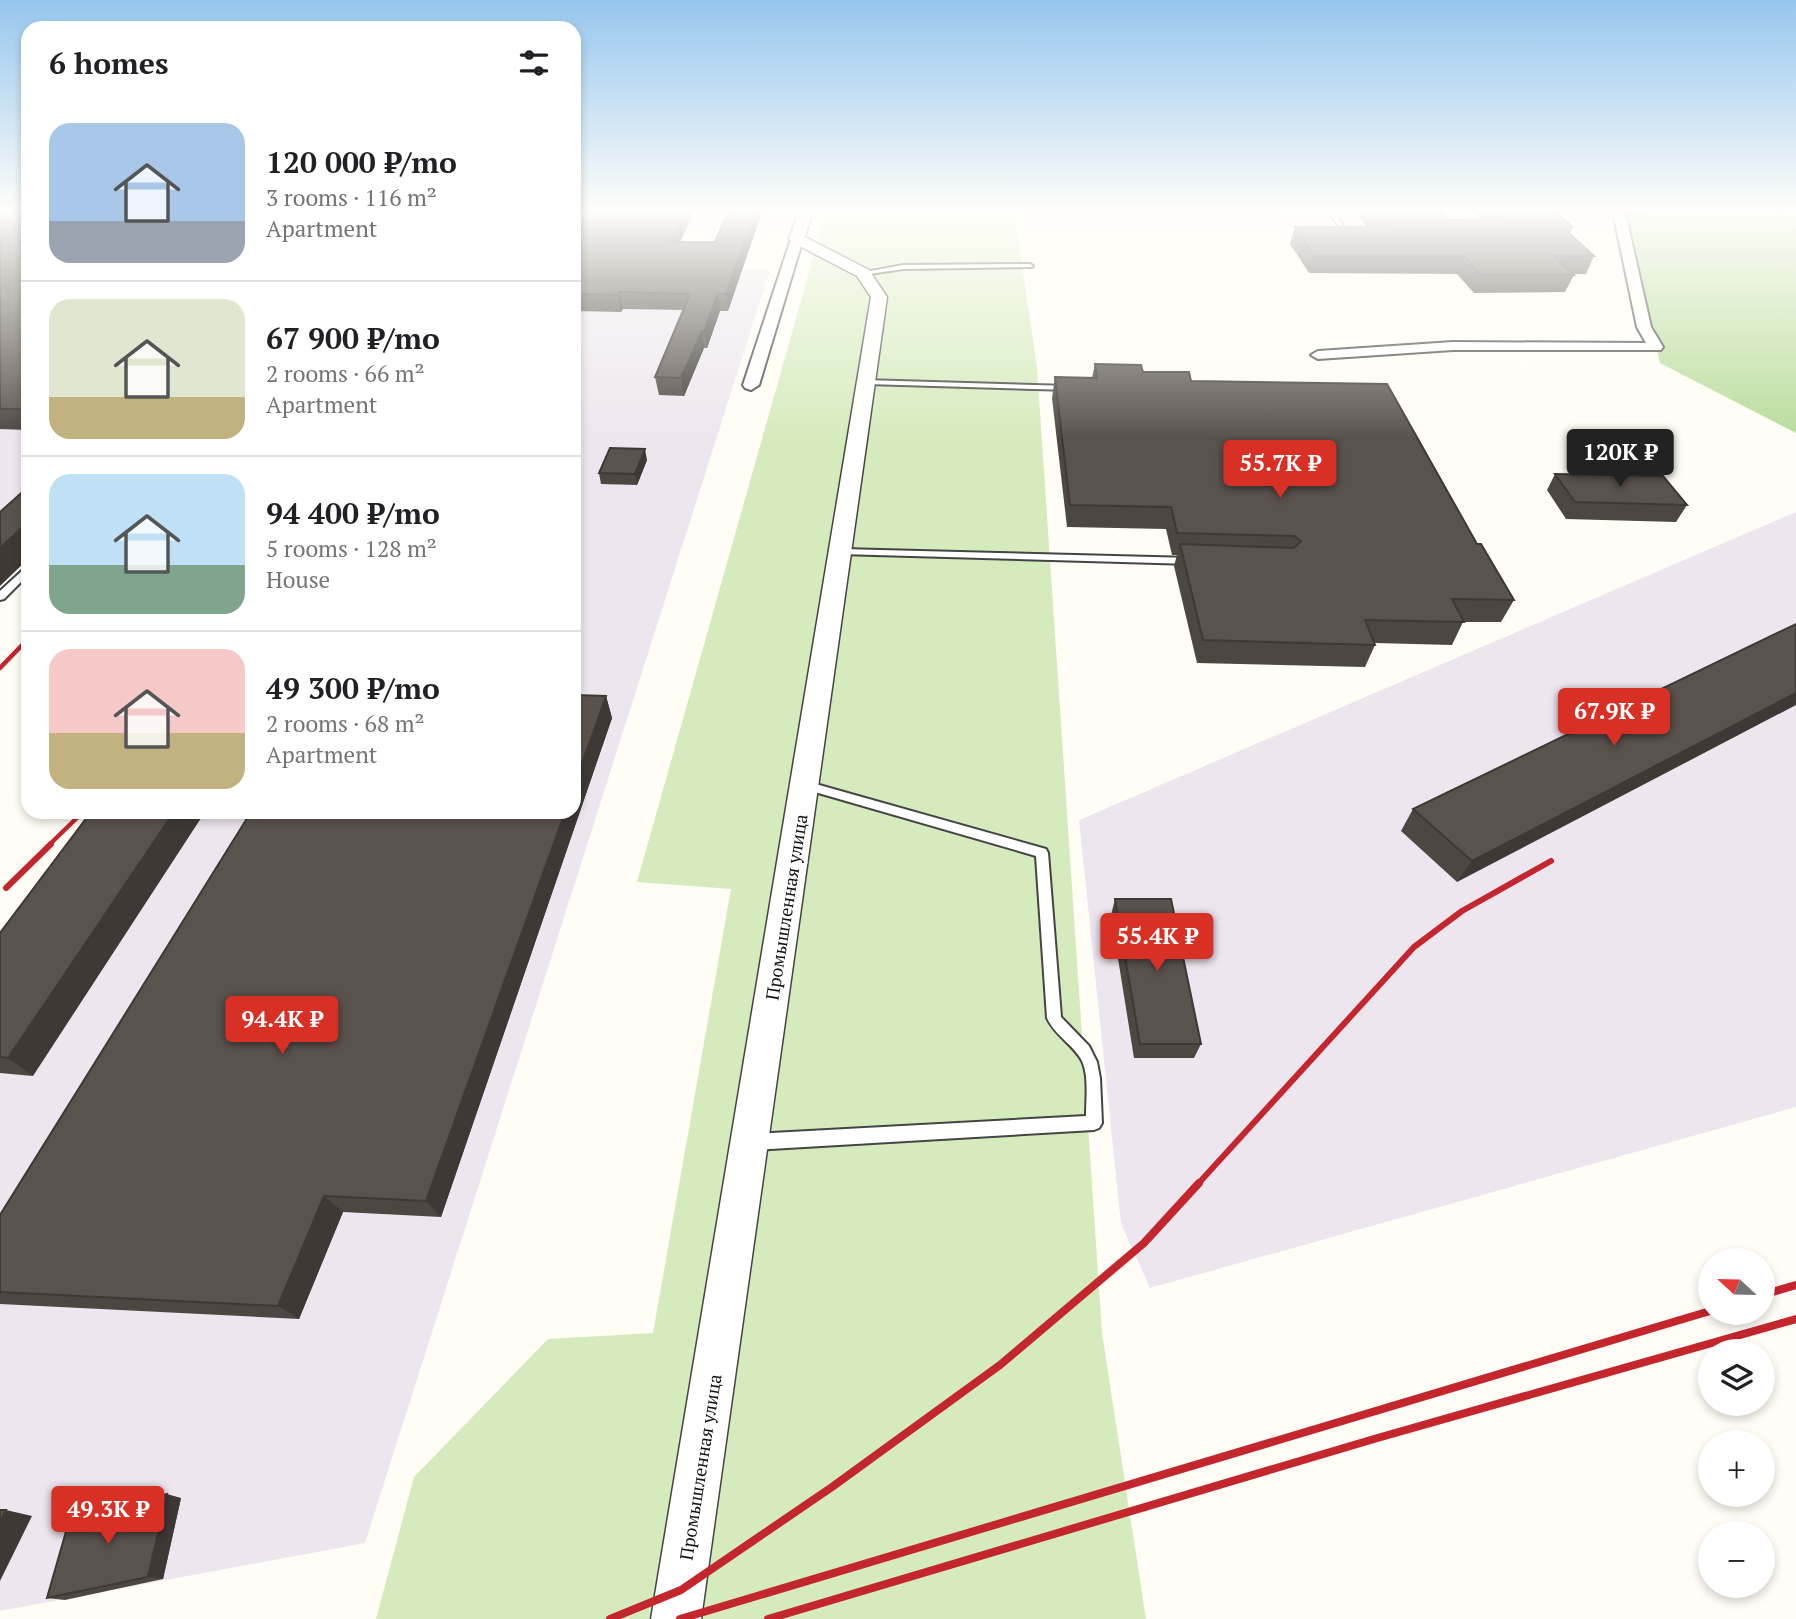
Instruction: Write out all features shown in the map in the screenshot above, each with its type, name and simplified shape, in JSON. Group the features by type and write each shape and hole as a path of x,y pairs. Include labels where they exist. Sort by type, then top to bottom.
{"street":[{"path":"751,385 782,288"},
{"name":"Промышленная улица","path":"676,1619 880,297 873,288"},
{"path":"1318,355 1453,346 1656,347 1644,327 1635,288"}],"lane":[{"path":"867,382 1071,388"},
{"path":"842,552 1203,562"},
{"path":"0,597 21,577"},
{"path":"750,1142 1094,1123 1089,1057 1060,1029 1054,1018 1042,853 805,785"}],"shaded area":[{"path":"0,288 21,288 21,566 0,586"},
{"path":"581,288 764,288 365,1543 0,1611 0,931 57,859 97,819 581,819"},
{"path":"1796,512 1796,1107 1150,1288 1121,1224 1079,820"}],"green space":[{"path":"805,288 1025,288 1037,367 1102,1333 1146,1619 376,1619 414,1477 548,1339 653,1333 731,889 637,882"},
{"path":"1643,288 1796,288 1796,433 1660,363"}],"building":[{"path":"0,288 21,288 21,409 0,409"},
{"path":"581,288 728,288 726,294 718,294 704,331 681,378 655,377 690,294 619,292 618,295 581,294"},
{"path":"1095,364 1141,365 1143,372 1189,372 1191,381 1387,384 1477,544 1481,544 1514,600 1452,599 1464,622 1365,620 1375,645 1203,640 1180,544 1294,548 1301,541 1294,536 1177,533 1171,507 1070,505 1055,377 1097,378"},
{"path":"610,448 645,449 635,474 599,473"},
{"path":"1555,474 1663,476 1687,505 1575,502"},
{"path":"21,493 21,528 0,548 0,512"},
{"path":"1796,624 1796,693 1472,861 1413,809"},
{"path":"581,695 606,696 581,766"},
{"path":"86,819 169,819 8,1058 0,1057 0,933"},
{"path":"247,819 562,819 426,1201 324,1196 278,1306 0,1292 0,1215"},
{"path":"1115,899 1171,899 1201,1044 1140,1044"},
{"path":"167,1494 148,1577 47,1598 71,1514"},
{"path":"0,1510 6,1510 0,1522"}],"railway":[{"path":"0,668 21,646"},
{"path":"49,845 76,819"},
{"path":"6,888 51,844"},
{"path":"1197,1185 1414,947 1462,911 1551,861"},
{"path":"610,1619 681,1590 832,1487 1000,1365 1144,1243 1199,1183"},
{"path":"1775,1291 1796,1285"},
{"path":"680,1619 1698,1315"},
{"path":"768,1619 1374,1439 1796,1319"}]}
